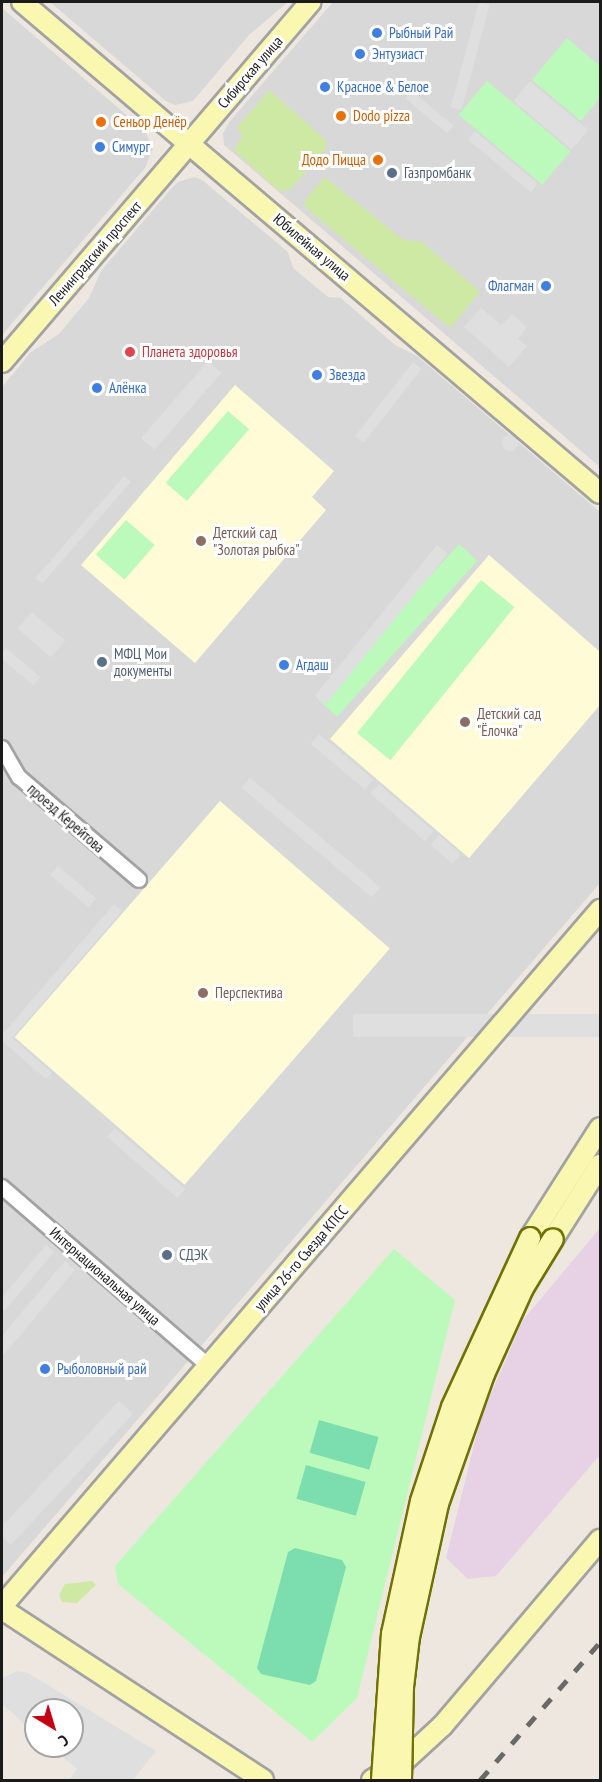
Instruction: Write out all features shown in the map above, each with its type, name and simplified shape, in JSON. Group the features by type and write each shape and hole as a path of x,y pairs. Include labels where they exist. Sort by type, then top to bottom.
{"main road":[{"name":"Юбилейная улица","path":"22,2 600,493"},
{"name":"Сибирская улица","path":"189,143 311,2"},
{"name":"Ленинградский проспект","path":"2,362 189,143"},
{"name":"улица 26-го Съезда КПСС","path":"2,1607 600,910"},
{"path":"382,1780 392,1634 421,1501 452,1407 530,1238 600,1128"},
{"path":"401,1780 403,1687 409,1637 438,1504 484,1374 523,1288 600,1165"},
{"path":"372,1780 404,1761 443,1725 600,1540"},
{"path":"2,1607 263,1780"}],"street":[{"name":"проезд Керейтова","path":"2,748 19,777 139,880"},
{"name":"Интернациональная улица","path":"2,1187 209,1366"}],"shaded area":[{"path":"50,2 288,2 249,35 193,101 175,105 166,101"},
{"path":"333,2 600,2 600,467 224,145 223,133 230,121"},
{"path":"479,2 490,5 461,110 451,107"},
{"path":"2,8 145,131 153,149 145,168 2,335"},
{"path":"530,81 588,130 572,150 513,101"},
{"path":"412,91 453,126 447,133 406,99"},
{"path":"475,131 538,184 531,192 468,139"},
{"path":"194,177 202,180 288,252 293,268 328,297 341,298 395,345 417,356 600,512 600,883 2,1577 2,387 31,352 59,334 89,298 101,271 171,189 178,182"},
{"path":"481,308 501,325 512,314 527,327 518,339 527,346 509,367 464,327"},
{"path":"208,361 222,373 155,450 141,438"},
{"path":"413,362 422,369 364,443 355,436"},
{"name":"Детский сад \"Золотая рыбка\"","path":"235,385 334,471 312,497 326,510 195,663 81,565"},
{"path":"510,435 516,437 518,443 516,449 510,451 504,449 502,443 504,437"},
{"path":"124,476 131,482 42,584 35,578"},
{"path":"437,545 448,554 326,705 315,696"},
{"name":"Детский сад \"Ёлочка\"","path":"489,555 600,652 600,705 469,858 330,739"},
{"path":"32,612 65,641 51,657 18,629"},
{"path":"6,648 40,677 33,685 2,659 2,653"},
{"path":"319,734 373,780 365,790 311,744"},
{"path":"250,778 380,887 372,897 242,788"},
{"path":"379,784 433,831 425,841 370,794"},
{"name":"Перспектива","path":"220,801 390,949 184,1185 15,1037"},
{"path":"439,835 461,854 452,864 430,845"},
{"path":"58,866 96,898 89,907 50,875"},
{"path":"114,904 122,911 12,1038 52,1073 46,1079 2,1041 2,1035"},
{"path":"353,1014 600,1014 600,1037 353,1037"},
{"path":"115,1128 185,1189 177,1198 107,1137"},
{"path":"600,1228 600,1455 496,1576 468,1579 446,1558 481,1417 523,1320"},
{"path":"46,1245 54,1252 2,1314 2,1297"},
{"path":"65,1261 75,1270 2,1357 2,1336"},
{"path":"119,1401 133,1414 11,1545 2,1537 2,1526"},
{"path":"18,1671 28,1673 69,1698 24,1698 24,1723 2,1704 2,1678"},
{"path":"84,1707 156,1751 133,1780 69,1780 77,1769 64,1758 84,1758"}],"green space":[{"path":"567,38 600,66 600,97 581,121 532,80"},
{"path":"487,81 570,151 542,185 459,115"},
{"path":"269,90 327,141 325,149 290,190 279,191 234,150 243,135 237,128"},
{"path":"325,177 402,239 422,242 480,292 450,328 305,207 305,200"},
{"path":"228,411 249,429 187,501 166,483"},
{"path":"126,520 155,545 125,580 96,555"},
{"path":"459,544 478,561 337,717 318,700"},
{"path":"481,580 514,607 390,760 357,733"},
{"path":"394,1249 455,1300 357,1698 312,1742 118,1584 115,1566"},
{"path":"319,1420 379,1437 369,1470 310,1453"},
{"path":"306,1465 366,1482 356,1516 296,1499"},
{"path":"295,1548 342,1560 346,1567 316,1681 310,1685 261,1674 257,1668 288,1552"},
{"path":"92,1581 96,1585 77,1603 62,1602 59,1595 65,1584"}],"railway":[{"path":"480,1780 600,1642"}],"place":[{"name":"Рыбный Рай","path":"377,33"},
{"name":"Энтузиаст","path":"360,54"},
{"name":"Красное & Белое","path":"325,87"},
{"name":"Dodo pizza","path":"341,116"},
{"name":"Сеньор Денёр","path":"101,122"},
{"name":"Симург","path":"100,147"},
{"name":"Додо Пицца","path":"378,160"},
{"name":"Газпромбанк","path":"392,173"},
{"name":"Флагман","path":"546,286"},
{"name":"Планета здоровья","path":"130,352"},
{"name":"Звезда","path":"317,375"},
{"name":"Алёнка","path":"97,388"},
{"name":"Детский сад \"Золотая рыбка\"","path":"201,541"},
{"name":"МФЦ Мои документы","path":"102,662"},
{"name":"Агдаш","path":"284,665"},
{"name":"Детский сад \"Ёлочка\"","path":"465,722"},
{"name":"Перспектива","path":"203,993"},
{"name":"СДЭК","path":"167,1255"},
{"name":"Рыболовный рай","path":"45,1369"}]}
